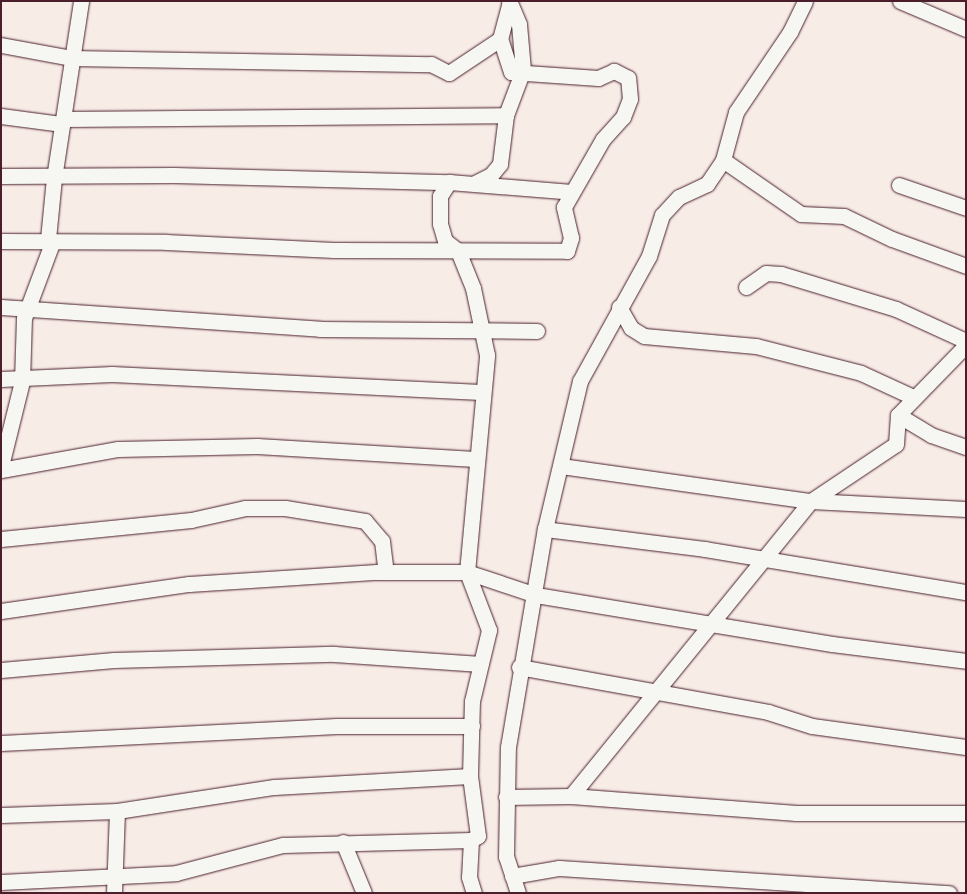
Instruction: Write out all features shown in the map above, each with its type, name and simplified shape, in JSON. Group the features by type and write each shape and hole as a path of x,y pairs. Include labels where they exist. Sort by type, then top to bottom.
{"street":[{"path":"52,244 48,239 54,178 81,1"},
{"path":"518,893 506,857 506,797 520,667 536,595 545,529 580,381 619,307 649,256 662,215 679,196 707,184 723,160 736,112 790,32 805,1"},
{"path":"900,1 966,29"},
{"path":"1,241 52,244 166,242 458,251 567,251 571,238 564,214 572,192 603,139 623,117 630,98 628,78 614,71 598,78 523,70 511,72 507,68 500,39 509,2"},
{"path":"474,183 497,170 506,115 523,70 518,24 509,2"},
{"path":"1,45 71,58 431,64 449,73 500,39"},
{"path":"1,116 63,122 506,115"},
{"path":"723,160 801,214 844,216 892,240 966,266"},
{"path":"1,176 54,178 174,174 474,183 572,192"},
{"path":"449,182 440,196 440,224 445,241 458,251 484,332 487,373 481,392 475,459 476,499 467,572 489,630 481,664 472,726 470,776 481,829 471,840 474,893"},
{"path":"899,184 966,208"},
{"path":"1,466 22,381 24,318 52,244"},
{"path":"571,796 611,741 655,694 811,501 896,444 898,415 966,343 896,309 781,274 766,273 746,287"},
{"path":"1,307 195,324 484,332 537,331"},
{"path":"619,307 631,328 644,336 756,346 861,373 913,397"},
{"path":"1,379 22,381 112,374 481,392"},
{"path":"898,415 931,435 966,447"},
{"path":"1,470 128,449 257,446 438,460 475,459"},
{"path":"561,466 811,501 966,508"},
{"path":"1,539 191,520 246,508 285,508 365,521 382,541 386,572"},
{"path":"545,529 764,558 966,592"},
{"path":"1,611 190,584 386,572 467,572 536,595 713,622 832,644 966,661"},
{"path":"1,670 114,660 334,654 481,664"},
{"path":"520,667 897,740 966,747"},
{"path":"1,743 337,726 472,726"},
{"path":"1,816 117,811 274,787 470,776"},
{"path":"506,797 571,796 796,812 966,813"},
{"path":"114,893 117,811"},
{"path":"1,882 115,874 176,873 282,845 471,840"},
{"path":"344,842 364,893"},
{"path":"512,876 559,868 949,893"}]}
